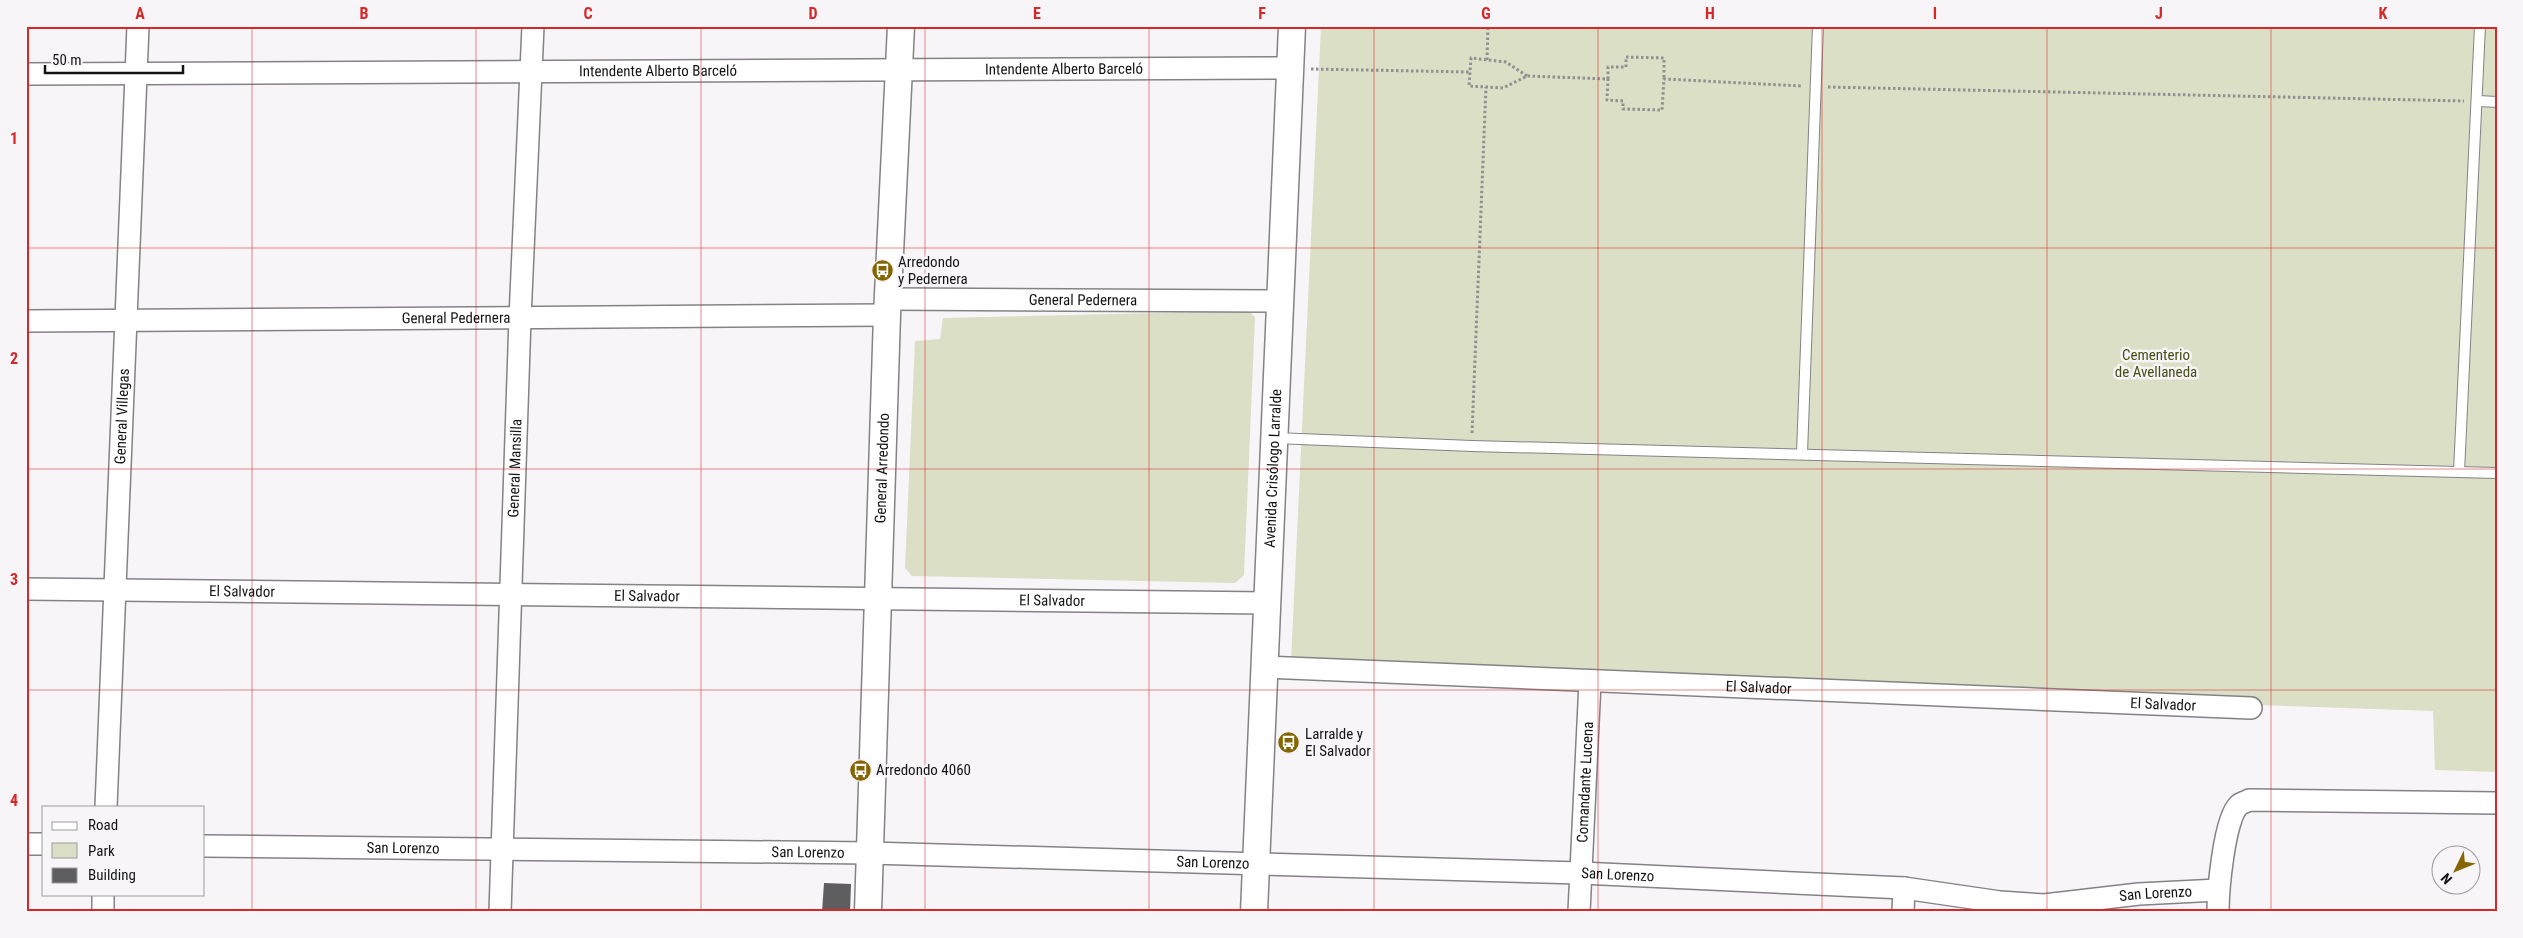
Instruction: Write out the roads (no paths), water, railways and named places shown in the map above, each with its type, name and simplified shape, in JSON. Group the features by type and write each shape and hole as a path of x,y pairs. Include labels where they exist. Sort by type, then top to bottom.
{"street":[{"name":"General Villegas","path":"106,806 138,26"},
{"name":"General Mansilla","path":"500,912 520,318 533,26"},
{"name":"General Arredondo","path":"868,912 887,307 901,26"},
{"name":"Avenida Crisólogo Larralde","path":"1254,912 1292,26"},
{"name":"Intendente Alberto Barceló","path":"26,74 1290,68"},
{"name":"General Pedernera","path":"26,321 520,318 887,307 1279,301"},
{"name":"El Salvador","path":"26,589 1268,603"},
{"name":"El Salvador","path":"1265,667 2251,708"},
{"name":"Comandante Lucena","path":"1579,912 1590,682"},
{"path":"2218,912 2218,890 2232,816 2239,805 2249,800 2497,803"},
{"path":"26,844 42,844"},
{"name":"San Lorenzo","path":"205,846 870,853 1581,872 1904,888 2000,902 2044,905 2139,894 2218,890"},
{"path":"1903,912 1904,888"},
{"path":"103,896 103,912"}],"lane":[{"path":"1802,453 1818,26"},
{"path":"2459,472 2478,101 2480,26"},
{"path":"2478,101 2497,102"},
{"path":"1275,438 1472,446 1802,453 2497,473"}],"place":[{"name":"Arredondo y Pedernera","path":"882,271"},
{"name":"Larralde y El Salvador","path":"1289,743"},
{"name":"Arredondo 4060","path":"860,770"}],"park label":[{"name":"Cementerio de Avellaneda","path":"2156,364"}]}
